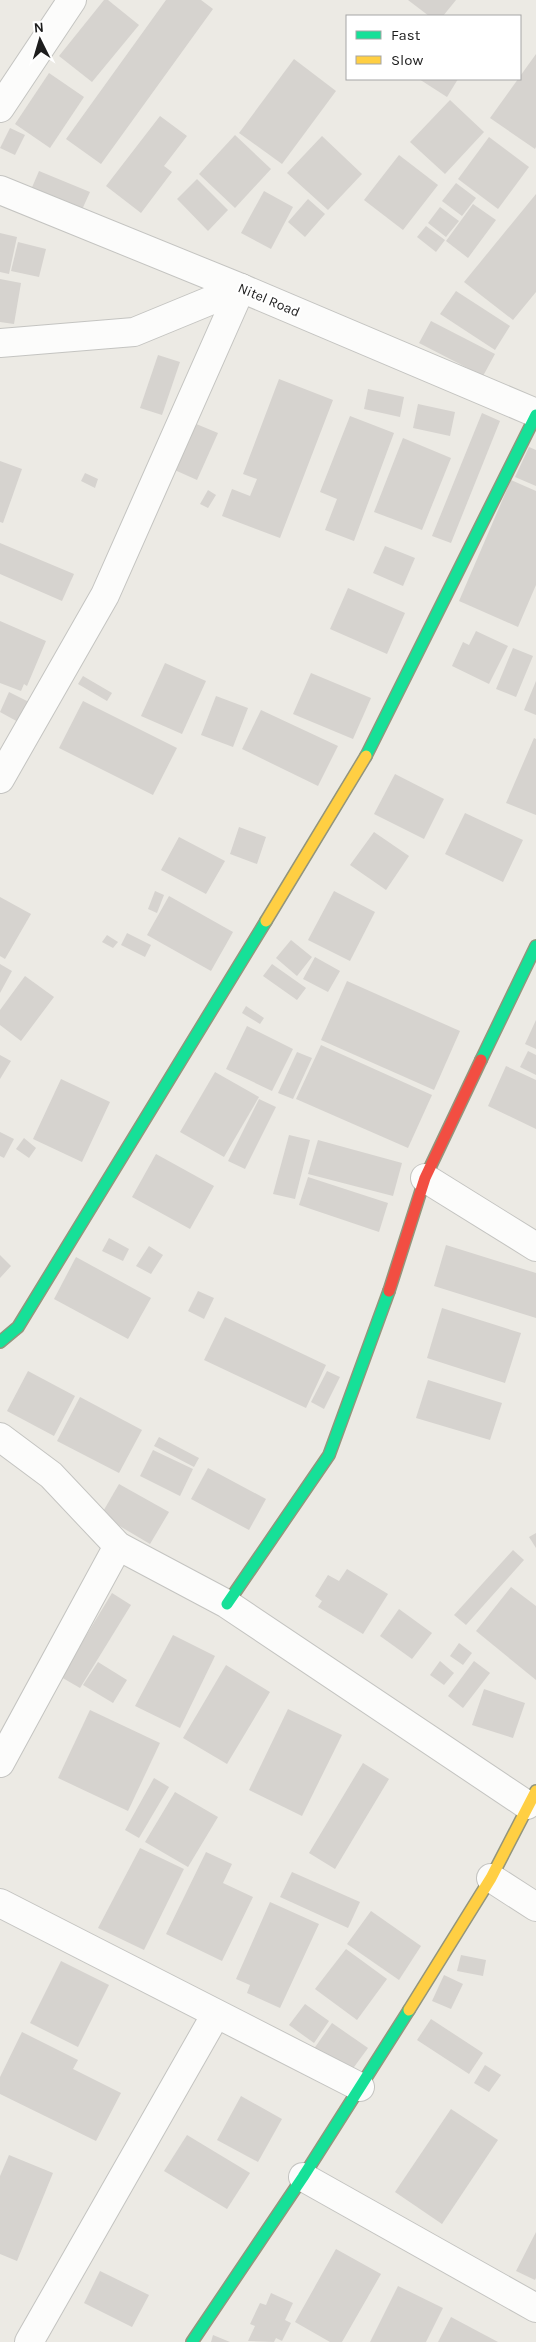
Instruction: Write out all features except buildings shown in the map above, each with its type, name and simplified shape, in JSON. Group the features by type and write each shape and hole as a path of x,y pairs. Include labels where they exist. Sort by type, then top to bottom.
{"street":[{"path":"0,108 72,0"},
{"name":"Nitel Road","path":"0,190 242,288 536,414"},
{"path":"0,343 134,332 242,288"},
{"path":"0,779 105,595 242,288"},
{"path":"0,1342 18,1327 362,763 536,414"},
{"path":"227,1604 329,1456 386,1302 404,1239 425,1178 536,946"},
{"path":"425,1178 536,1247"},
{"path":"0,1437 51,1475 118,1546 227,1604 531,1798 491,1878 304,2177 192,2342"},
{"path":"0,1763 118,1546"},
{"path":"491,1878 536,1907"},
{"path":"0,1903 360,2087"},
{"path":"29,2342 216,2014"},
{"path":"304,2177 536,2308"}],"traffic: fast":[{"path":"366,756 536,415"},
{"path":"0,1342 18,1327 266,921"},
{"path":"481,1060 536,946"},
{"path":"227,1604 329,1455 389,1291"},
{"path":"192,2342 303,2177 409,2010"}],"traffic: slow":[{"path":"266,921 366,756"},
{"path":"409,2010 491,1878 536,1791"}],"traffic: jam":[{"path":"389,1291 425,1178 481,1060"}]}
